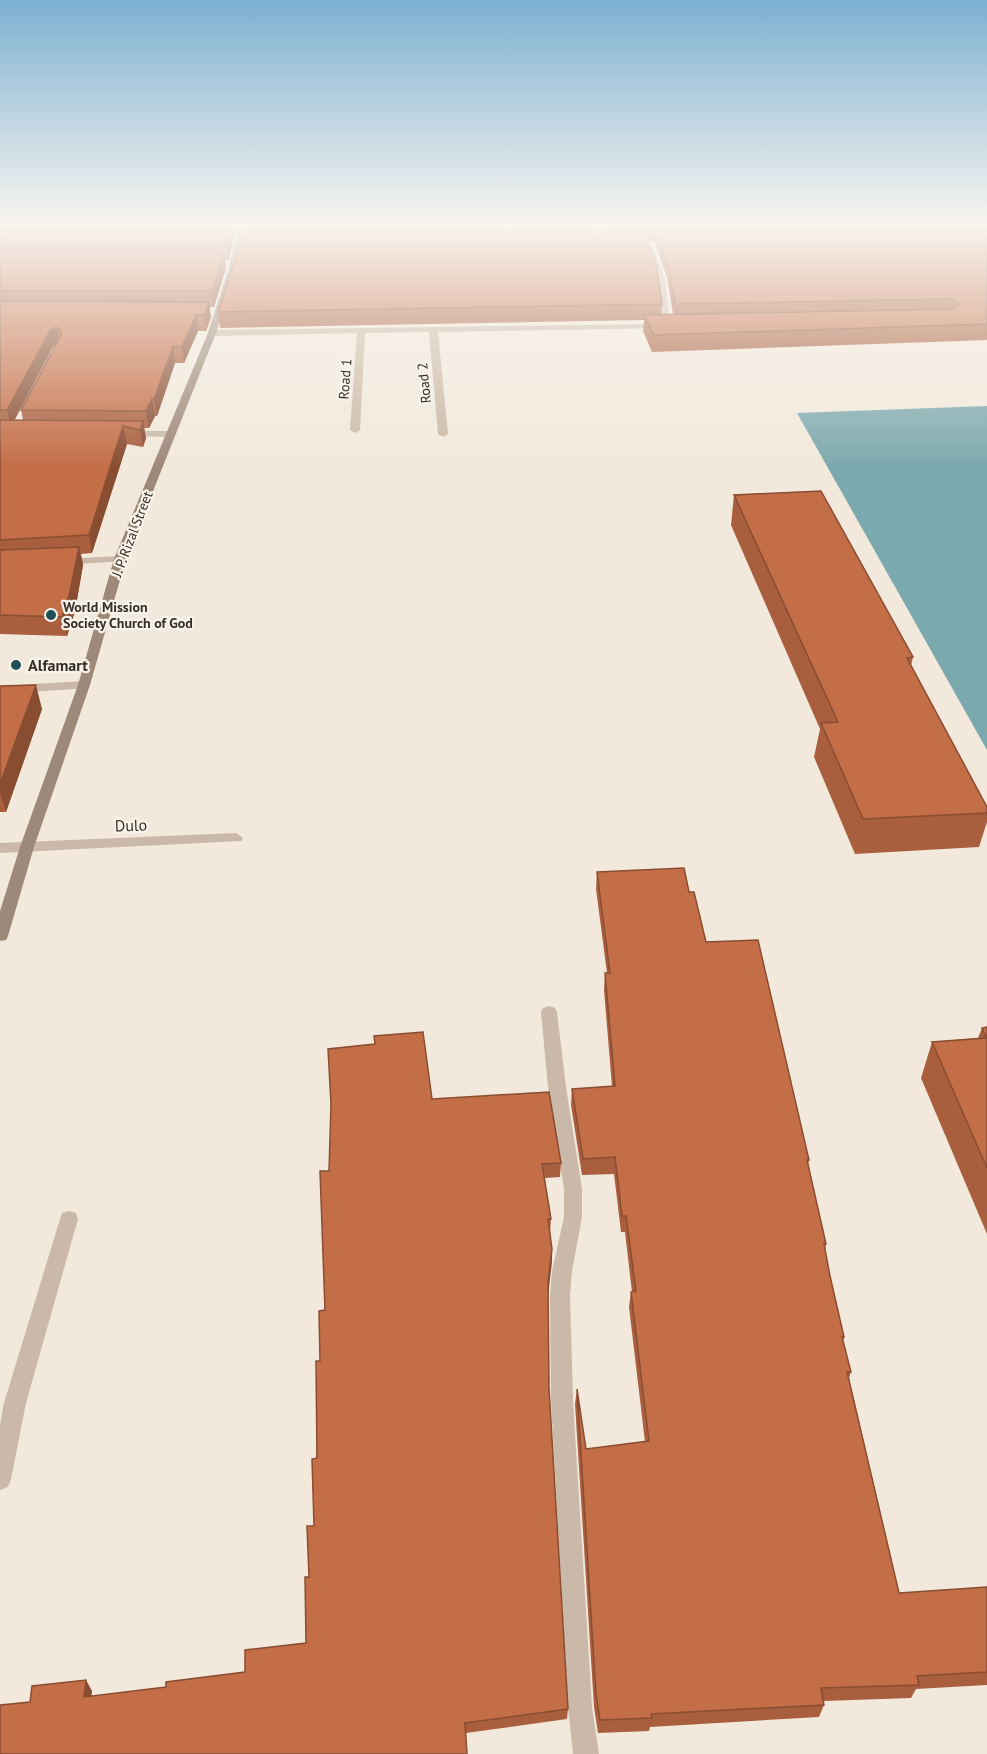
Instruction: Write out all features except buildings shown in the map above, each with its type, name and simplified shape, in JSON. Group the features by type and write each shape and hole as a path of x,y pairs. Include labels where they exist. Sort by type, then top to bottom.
{"street":[{"name":"J. P. Rizal Street","path":"0,936 27,847 84,685 120,559 212,333 220,305"},
{"path":"665,305 668,326"},
{"path":"207,312 218,312"},
{"path":"212,333 680,326"},
{"name":"Road 2","path":"433,330 443,434"},
{"name":"Road 1","path":"355,430 361,331"},
{"path":"116,433 172,434"},
{"path":"55,562 120,559"},
{"path":"0,690 84,685"},
{"name":"Dulo","path":"0,848 237,838"},
{"path":"549,1012 556,1087 573,1188 573,1217 562,1271 560,1296 561,1390 580,1707 586,1754"},
{"path":"0,1479 15,1403 69,1219"}],"water":[{"path":"987,406 987,750 797,413"}],"place":[{"name":"World Mission Society Church of God","path":"51,615"},
{"name":"Alfamart","path":"16,665"}]}
